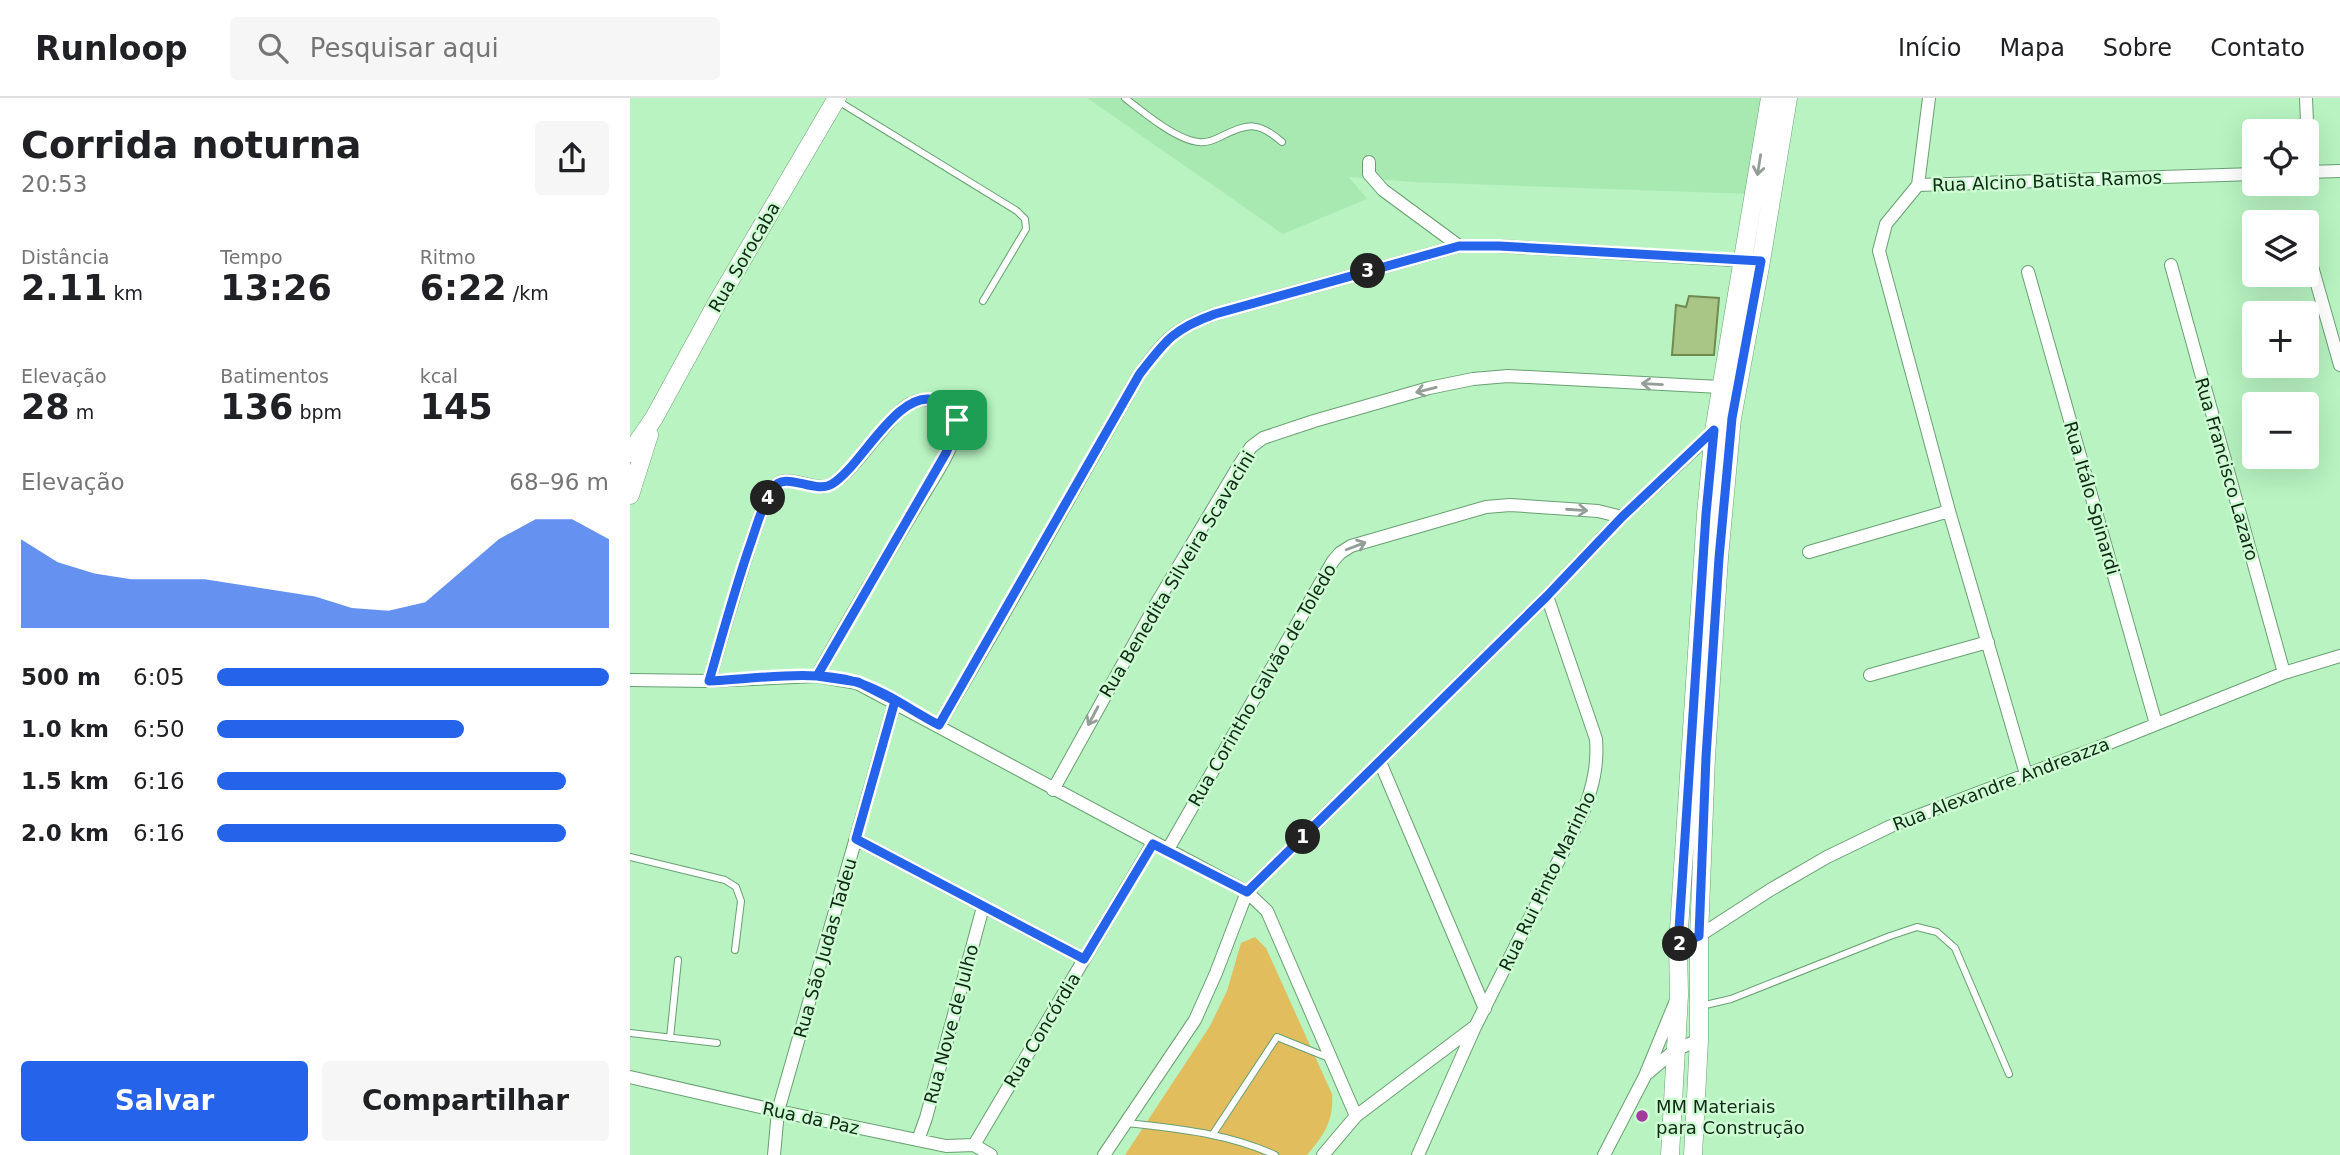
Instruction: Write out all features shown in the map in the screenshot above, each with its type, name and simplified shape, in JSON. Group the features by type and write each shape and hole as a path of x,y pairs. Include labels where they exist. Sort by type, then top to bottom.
{"main road":[{"path":"1693,1155 1699,1040 1699,936 1706,757 1721,531 1770,98"},
{"path":"1670,1155 1679,995 1678,945 1706,514 1714,430 1720,387 1752,261 1788,98"},
{"name":"Rua Sorocaba","path":"630,453 654,418 718,301 837,99"},
{"name":"Rua Sorocaba","path":"630,495 654,418"}],"street":[{"path":"1918,185 1929,98"},
{"path":"2306,98 2307,119"},
{"path":"1369,162 1369,174 1383,190 1459,246"},
{"path":"2319,172 2340,171"},
{"name":"Rua Alcino Batista Ramos","path":"1949,511 1879,251 1886,224 1918,185 2242,174"},
{"path":"939,725 1139,375 1163,344 1187,324 1459,246 1752,261"},
{"name":"Rua Francisco Lazaro","path":"2171,265 2284,673"},
{"name":"Rua Itálo Spinardi","path":"2028,272 2156,724"},
{"path":"2318,287 2340,365"},
{"name":"Rua Benedita Silveira Scavacini","path":"1054,790 1159,599 1238,467 1251,447 1263,438 1326,417 1429,388 1472,379 1508,376 1720,387"},
{"path":"709,681 732,598 760,516 774,486 790,481 808,486 830,485 911,403 926,398 939,401 952,409 957,420 956,431 928,486 817,676"},
{"path":"1104,1155 1195,1020 1247,892 1547,596 1622,517 1714,430"},
{"name":"Rua Corintho Galvão de Toledo","path":"1167,851 1332,561 1340,553 1352,546 1486,508 1510,505 1598,511 1622,517"},
{"path":"1809,552 1949,511 2026,774"},
{"name":"Rua Rui Pinto Marinho","path":"1418,1155 1475,1027 1584,810 1593,786 1597,757 1596,740 1547,596"},
{"path":"1870,675 1988,642"},
{"name":"Rua Alexandre Andreazza","path":"1678,945 1699,936 1827,857 1891,826 2284,673 2340,656"},
{"path":"630,680 709,681 817,676 858,682 1153,844 1247,892 1267,911 1356,1116"},
{"name":"Rua São Judas Tadeu","path":"774,1155 778,1111 895,701"},
{"path":"1380,762 1485,1009"},
{"path":"856,839 1084,959"},
{"name":"Rua Concórdia","path":"974,1145 1153,844"},
{"name":"Rua Nove de Julho","path":"918,1140 983,907"},
{"path":"1604,1155 1645,1076 1679,995"},
{"path":"1323,1155 1356,1116 1475,1027"},
{"path":"1645,1076 1675,1050 1699,1040"},
{"name":"Rua da Paz","path":"630,1077 918,1140 945,1151 974,1145"},
{"path":"974,1145 990,1155"}],"lane":[{"path":"1125,98 1152,119 1200,143 1241,127 1254,125 1272,133 1282,142"},
{"path":"837,99 1017,211 1025,219 1026,229 983,301"},
{"path":"630,857 725,880 736,887 741,901 735,950"},
{"path":"1699,1006 1731,999 1917,927 1937,932 1955,948 2009,1074"},
{"path":"670,1038 678,960"},
{"path":"630,1033 717,1043"},
{"path":"1213,1134 1277,1037 1331,1059"},
{"path":"1125,1123 1213,1134 1250,1144 1275,1155"}],"shaded area":[{"path":"1087,98 1765,98 1752,194 1414,182 1349,177 1367,199 1283,234"},
{"path":"1255,937 1266,948 1332,1094 1331,1112 1323,1134 1307,1155 1125,1155 1210,1026 1227,991 1241,943"}],"building":[{"path":"1689,296 1719,298 1714,355 1672,355 1676,305 1686,307"}],"place":[{"name":"MM Materiais para Construção","path":"1642,1116"}],"route":[{"path":"957,420 952,409 939,401 926,398 911,403 830,485 808,486 790,481 774,486 760,516 732,598 709,681 817,676 844,679 858,682 869,688 895,701 939,725 1139,375 1163,344 1187,324 1459,246 1761,261 1732,418 1719,558 1706,757 1699,936 1678,945 1706,514 1714,430 1622,517 1547,596 1247,892 1153,844 1084,959 856,839 895,701 858,682 817,676 928,486 956,431 957,420"}]}
